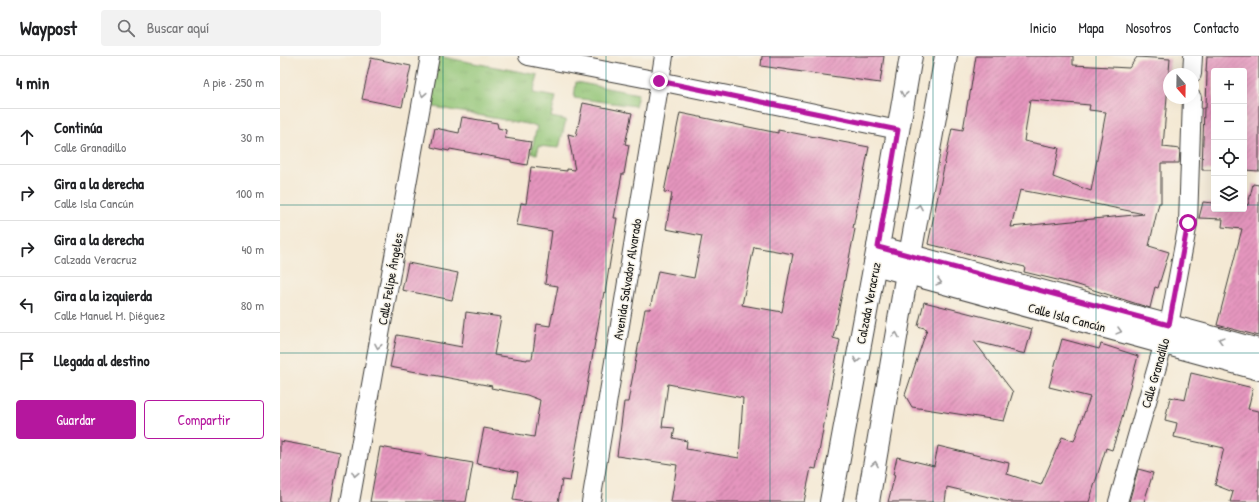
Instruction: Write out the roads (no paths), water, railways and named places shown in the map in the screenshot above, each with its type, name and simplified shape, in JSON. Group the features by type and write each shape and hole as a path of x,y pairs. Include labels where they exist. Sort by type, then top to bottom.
{"main road":[{"name":"Calzada Veracruz","path":"831,502 911,56"},
{"path":"868,502 908,264 946,56"},
{"name":"Calle Isla Cancún","path":"876,255 1167,334 1259,350"},
{"name":"Calle Isla Cancún","path":"1167,334 1259,369"}],"street":[{"name":"Calle Felipe Ángeles","path":"350,502 430,56"},
{"path":"528,56 898,130"},
{"name":"Avenida Salvador Alvarado","path":"592,502 664,56"},
{"path":"1192,68 1193,56"},
{"name":"Calle Granadillo","path":"1118,502 1167,334 1188,223 1192,104"}]}
